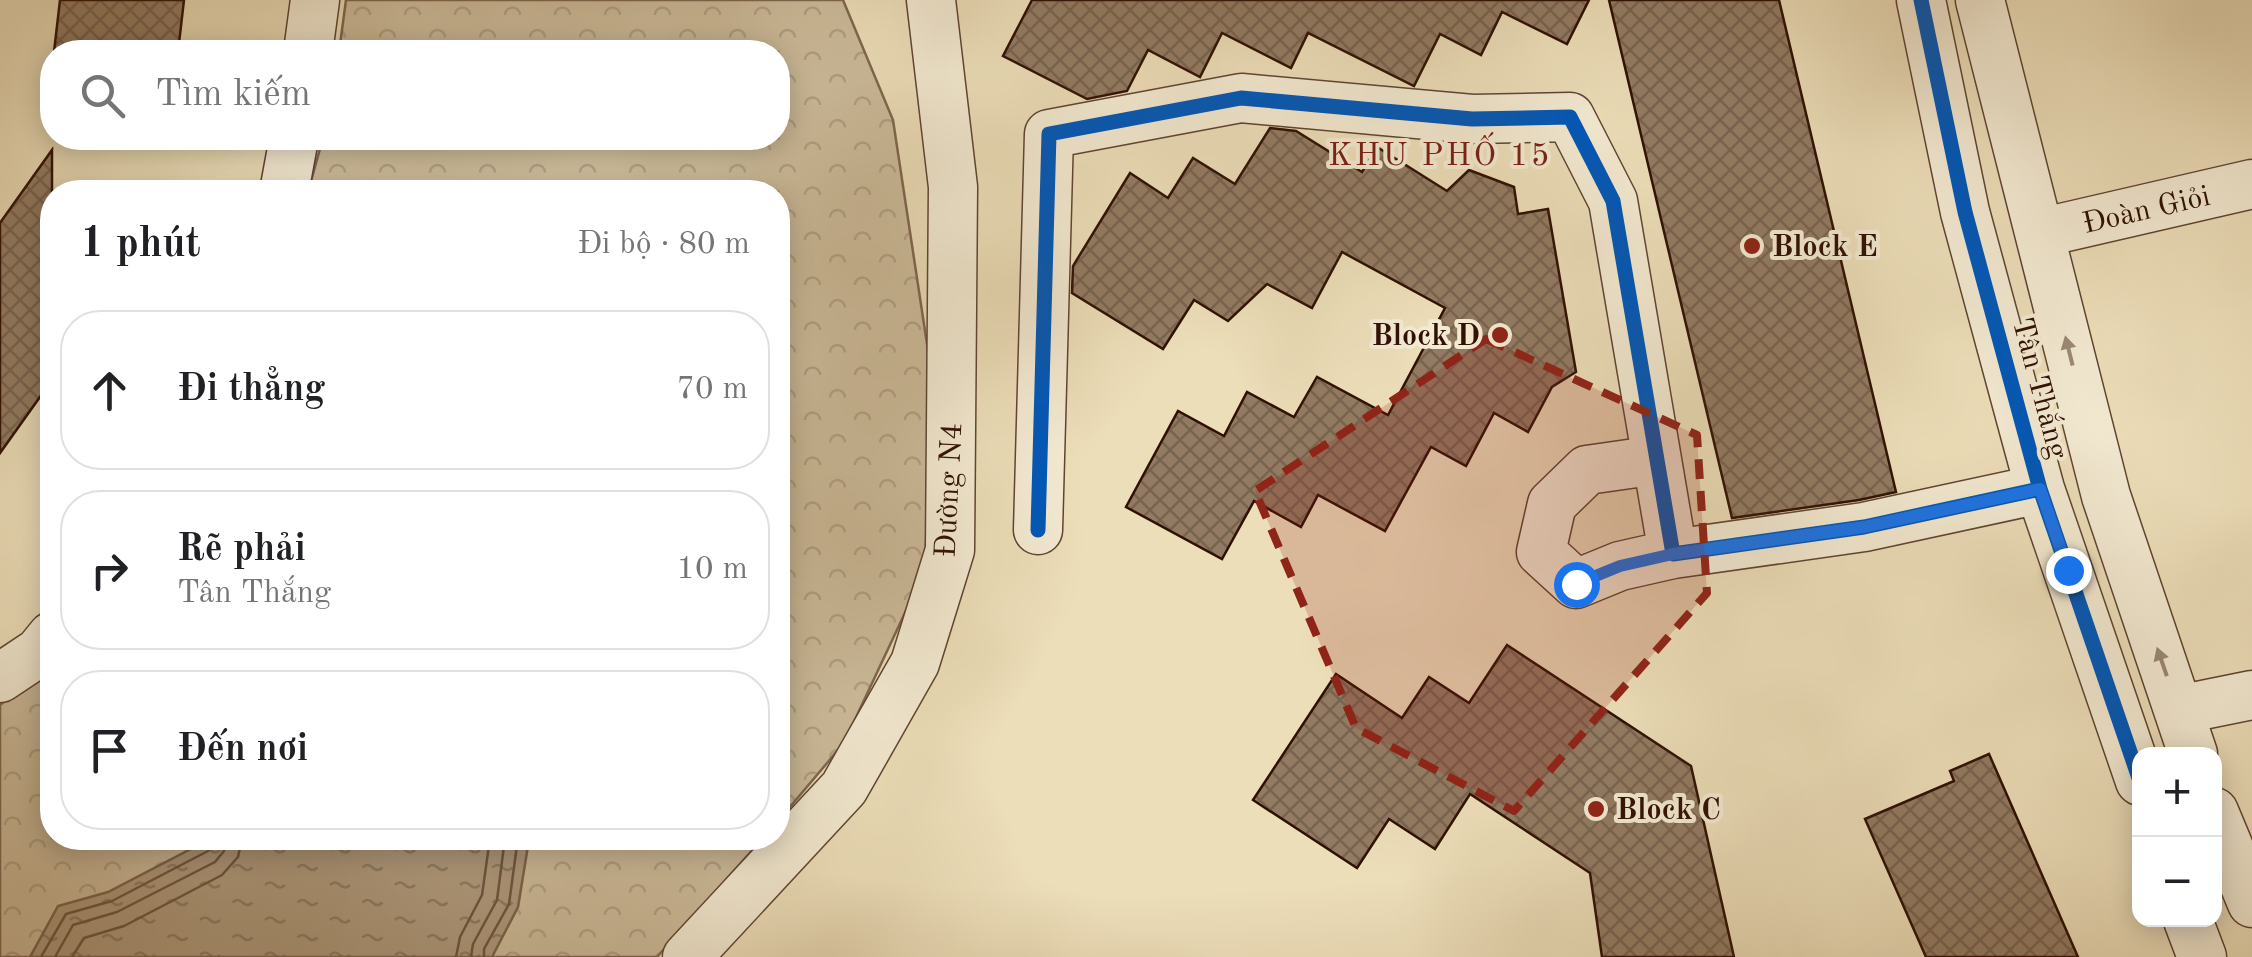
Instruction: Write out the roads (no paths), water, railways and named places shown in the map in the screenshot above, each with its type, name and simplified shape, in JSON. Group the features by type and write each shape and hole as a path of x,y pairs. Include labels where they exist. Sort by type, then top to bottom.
{"street":[{"path":"310,40 315,0"},
{"name":"Đường N4","path":"790,846 844,788 915,664 950,550 953,187 931,0"},
{"name":"Tân Thắng","path":"1921,0 1965,212 2040,489 2132,758"},
{"name":"Tân Thắng","path":"1980,0 2106,496 2191,747"},
{"path":"1038,530 1049,134 1241,98 1472,119 1570,117 1613,201 1673,554"},
{"path":"286,180 292,150"},
{"name":"Đoàn Giỏi","path":"2040,234 2252,184"},
{"path":"1657,460 1586,470 1552,504 1541,552 1576,584 1620,566 1673,554 1864,527 2040,489"},
{"path":"0,678 40,651"},
{"path":"2178,710 2252,696"},
{"path":"2222,831 2252,903"},
{"name":"Đường N4","path":"687,957 786,850"},
{"path":"2191,927 2202,957"}],"water":[{"path":"189,850 527,850 518,907 492,957 30,957 58,906 108,892"}],"place":[{"name":"Block E","path":"1752,246"},
{"name":"Block D","path":"1500,335"},
{"name":"Block C","path":"1596,809"}],"district":[{"name":"KHU PHỐ 15","path":"1440,154"}]}
